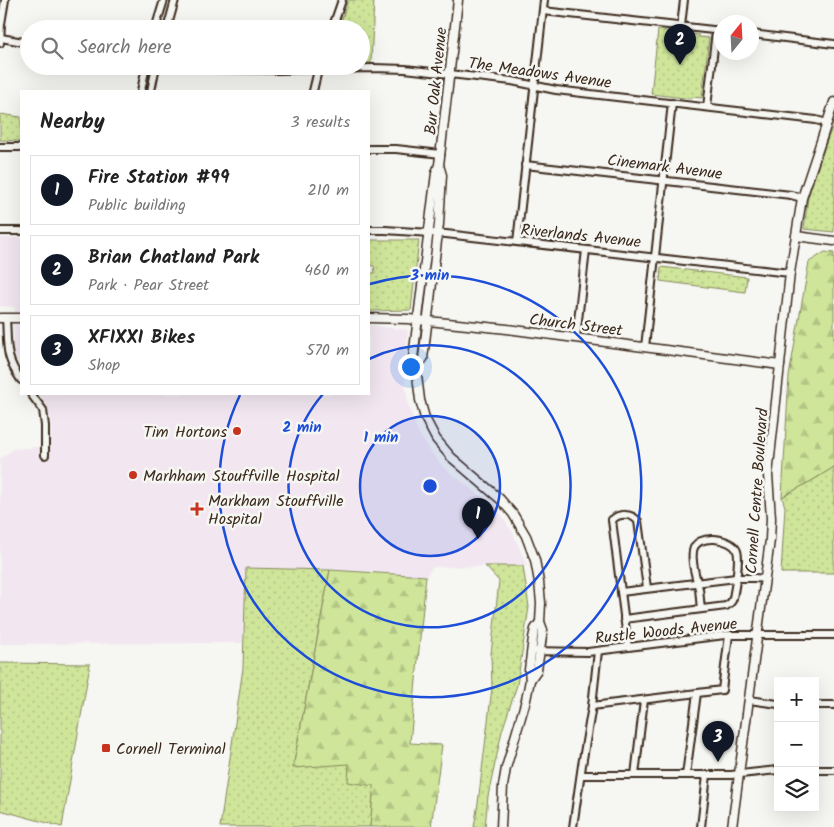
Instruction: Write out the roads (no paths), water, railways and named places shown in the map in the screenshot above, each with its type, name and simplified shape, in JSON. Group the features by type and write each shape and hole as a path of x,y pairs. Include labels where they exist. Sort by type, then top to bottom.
{"street":[{"path":"0,43 5,0"},
{"path":"158,20 164,0"},
{"path":"169,20 175,0"},
{"path":"335,20 342,0"},
{"name":"Bur Oak Avenue","path":"416,367 423,359 438,233 442,175 440,165 458,0"},
{"path":"517,242 544,0"},
{"path":"681,26 684,0"},
{"path":"543,11 714,30"},
{"path":"759,35 834,44"},
{"path":"1,38 20,41"},
{"path":"707,107 714,60"},
{"name":"The Meadows Avenue","path":"370,69 405,69 512,81 556,90 816,120 827,123"},
{"path":"140,90 144,75"},
{"path":"151,90 154,75"},
{"path":"313,90 317,75"},
{"name":"Cornell Centre Boulevard","path":"732,827 771,528 768,475 790,273 802,198 834,102"},
{"path":"645,347 672,103"},
{"path":"0,147 20,147"},
{"path":"370,149 396,149 441,154"},
{"name":"Bur Oak Avenue","path":"440,165 436,173 413,358 420,400 425,418 436,439 451,457 500,498 513,514 526,536 535,560 539,582 540,622 543,630 537,670 530,680"},
{"name":"Cinemark Avenue","path":"526,165 791,195 802,198"},
{"name":"Riverlands Avenue","path":"370,230 438,233 790,273"},
{"path":"0,231 20,232"},
{"path":"796,236 834,241"},
{"path":"576,338 586,250"},
{"path":"20,318 3,318 7,353 10,363 20,378"},
{"name":"Church Street","path":"370,318 408,319 576,338 780,365"},
{"path":"32,395 43,410 45,455"},
{"path":"628,647 609,519 621,515 632,516 638,521 647,588"},
{"path":"624,618 701,609 726,606 730,604 733,598 738,554 734,546 729,542 705,539 697,543 693,549 701,609"},
{"path":"621,592 736,578 765,580"},
{"name":"Bur Oak Avenue","path":"501,827 506,768 526,700 530,680 531,651 535,629 540,622"},
{"path":"592,706 722,690 729,635"},
{"name":"Rustle Woods Avenue","path":"531,651 582,652 729,635 834,635"},
{"path":"573,827 592,706 598,650"},
{"path":"686,774 696,693"},
{"path":"635,775 644,700"},
{"path":"749,700 774,703"},
{"path":"819,705 834,705"},
{"path":"581,775 707,775 774,770"},
{"path":"819,770 834,770"},
{"path":"700,827 707,775"}],"place":[{"name":"Brian Chatland Park","path":"680,65"},
{"name":"Tim Hortons","path":"237,431"},
{"name":"Marhham Stouffville Hospital","path":"133,475"},
{"name":"Markham Stouffville Hospital","path":"197,509"},
{"name":"Fire Station #99","path":"478,539"},
{"name":"Cornell Terminal","path":"106,748"},
{"name":"XFIXXI Bikes","path":"718,762"}]}
